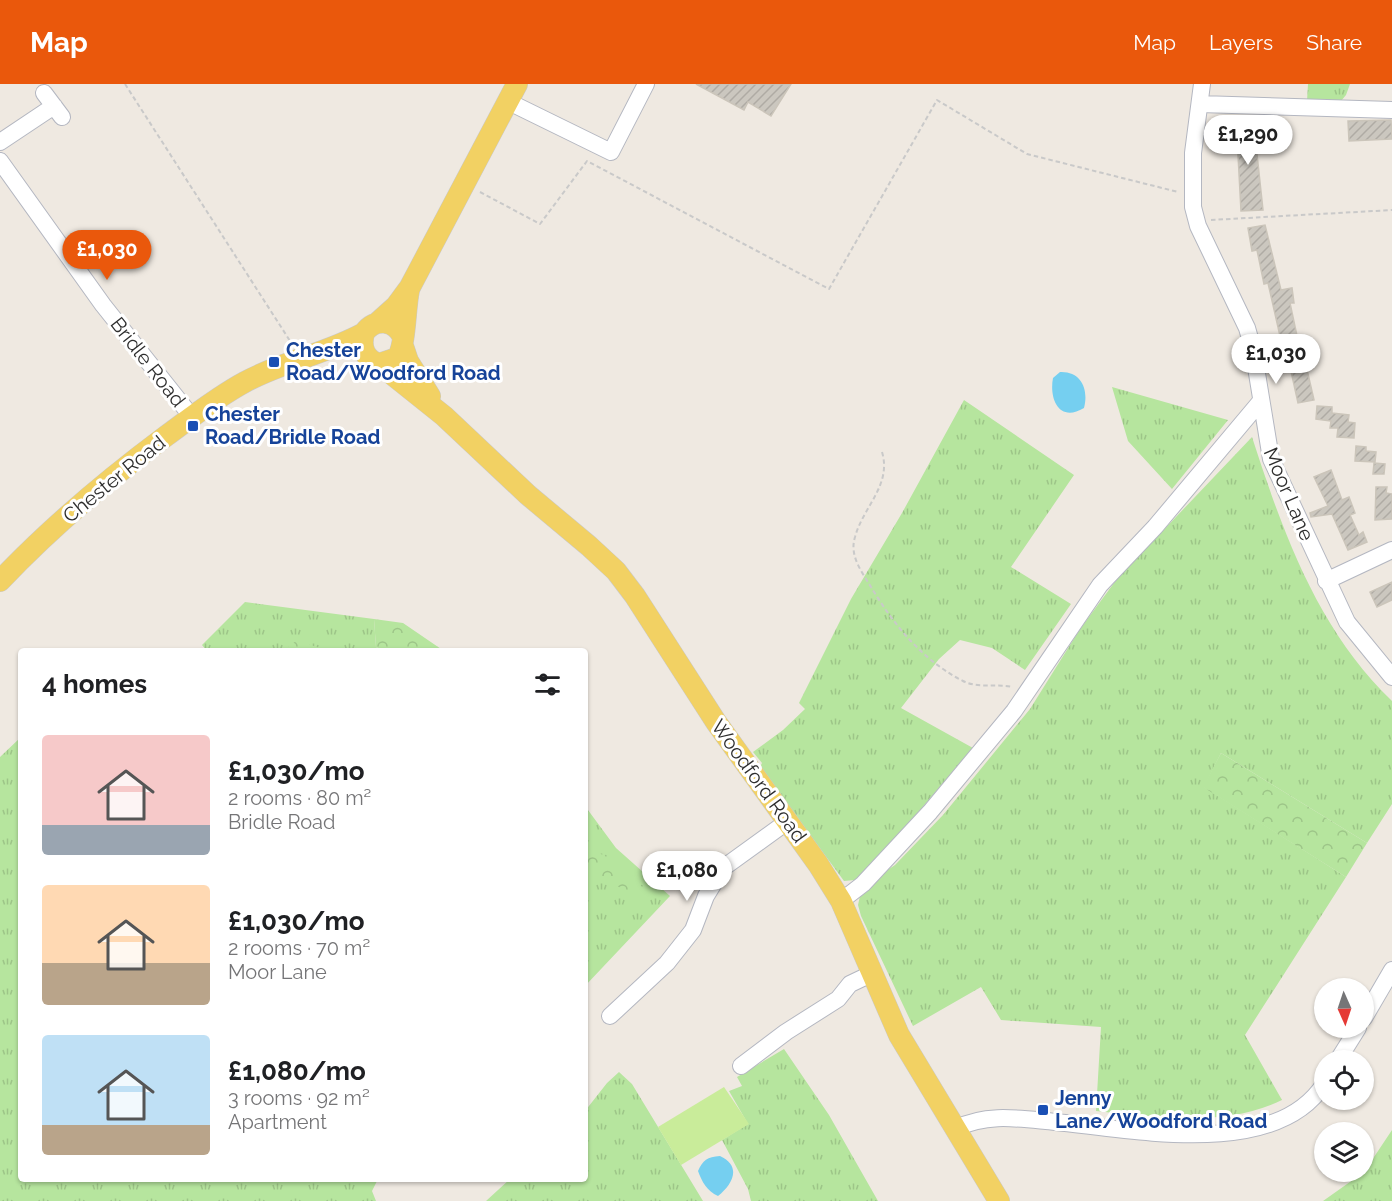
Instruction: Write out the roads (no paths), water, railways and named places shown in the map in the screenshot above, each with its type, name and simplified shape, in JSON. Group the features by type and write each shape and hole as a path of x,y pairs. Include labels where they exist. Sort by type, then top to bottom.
{"main road":[{"name":"Chester Road","path":"0,581 58,524 105,483 192,417 247,380 339,347 371,328 396,306 410,287 513,93"},
{"name":"Chester Road","path":"403,342 410,287"},
{"path":"396,327 403,342 392,361 375,361 362,347 371,328 396,327"},
{"name":"Woodford Road","path":"403,342 412,368 444,417"},
{"name":"Chester Road","path":"302,359 353,356 375,361"},
{"name":"Woodford Road","path":"375,361 444,417 616,571 635,596 716,722 788,821 841,901 871,974 900,1035 999,1201"}],"street":[{"path":"513,93 611,152 646,84"},
{"name":"Moor Lane","path":"1202,84 1193,153 1193,196 1197,221 1247,328 1258,370 1260,402 1271,459 1347,622 1392,677"},
{"path":"1200,104 1392,110"},
{"path":"0,142 53,105"},
{"name":"Bridle Road","path":"0,161 103,305 192,417"},
{"path":"841,901 863,884 923,819 1025,695 1100,585 1155,526 1260,402"},
{"path":"1326,581 1392,550"},
{"path":"610,1016 667,963 693,930 706,896 723,868 788,821"},
{"path":"1374,1001 1392,970"},
{"path":"741,1066 786,1032 838,999 850,984 871,974"},
{"path":"957,1128 975,1119 1012,1118 1201,1134 1242,1131 1271,1125 1292,1117 1306,1107 1314,1097"}],"water":[{"path":"1060,372 1067,372 1082,382 1085,394 1084,408 1068,413 1062,411 1054,401 1053,378"},
{"path":"720,1156 731,1165 733,1175 728,1186 718,1196 705,1186 698,1171 706,1160"}],"place":[{"name":"Chester Road/Woodford Road","path":"274,362"},
{"name":"Chester Road/Bridle Road","path":"193,426"},
{"name":"Jenny Lane/Woodford Road","path":"1043,1110"}]}
